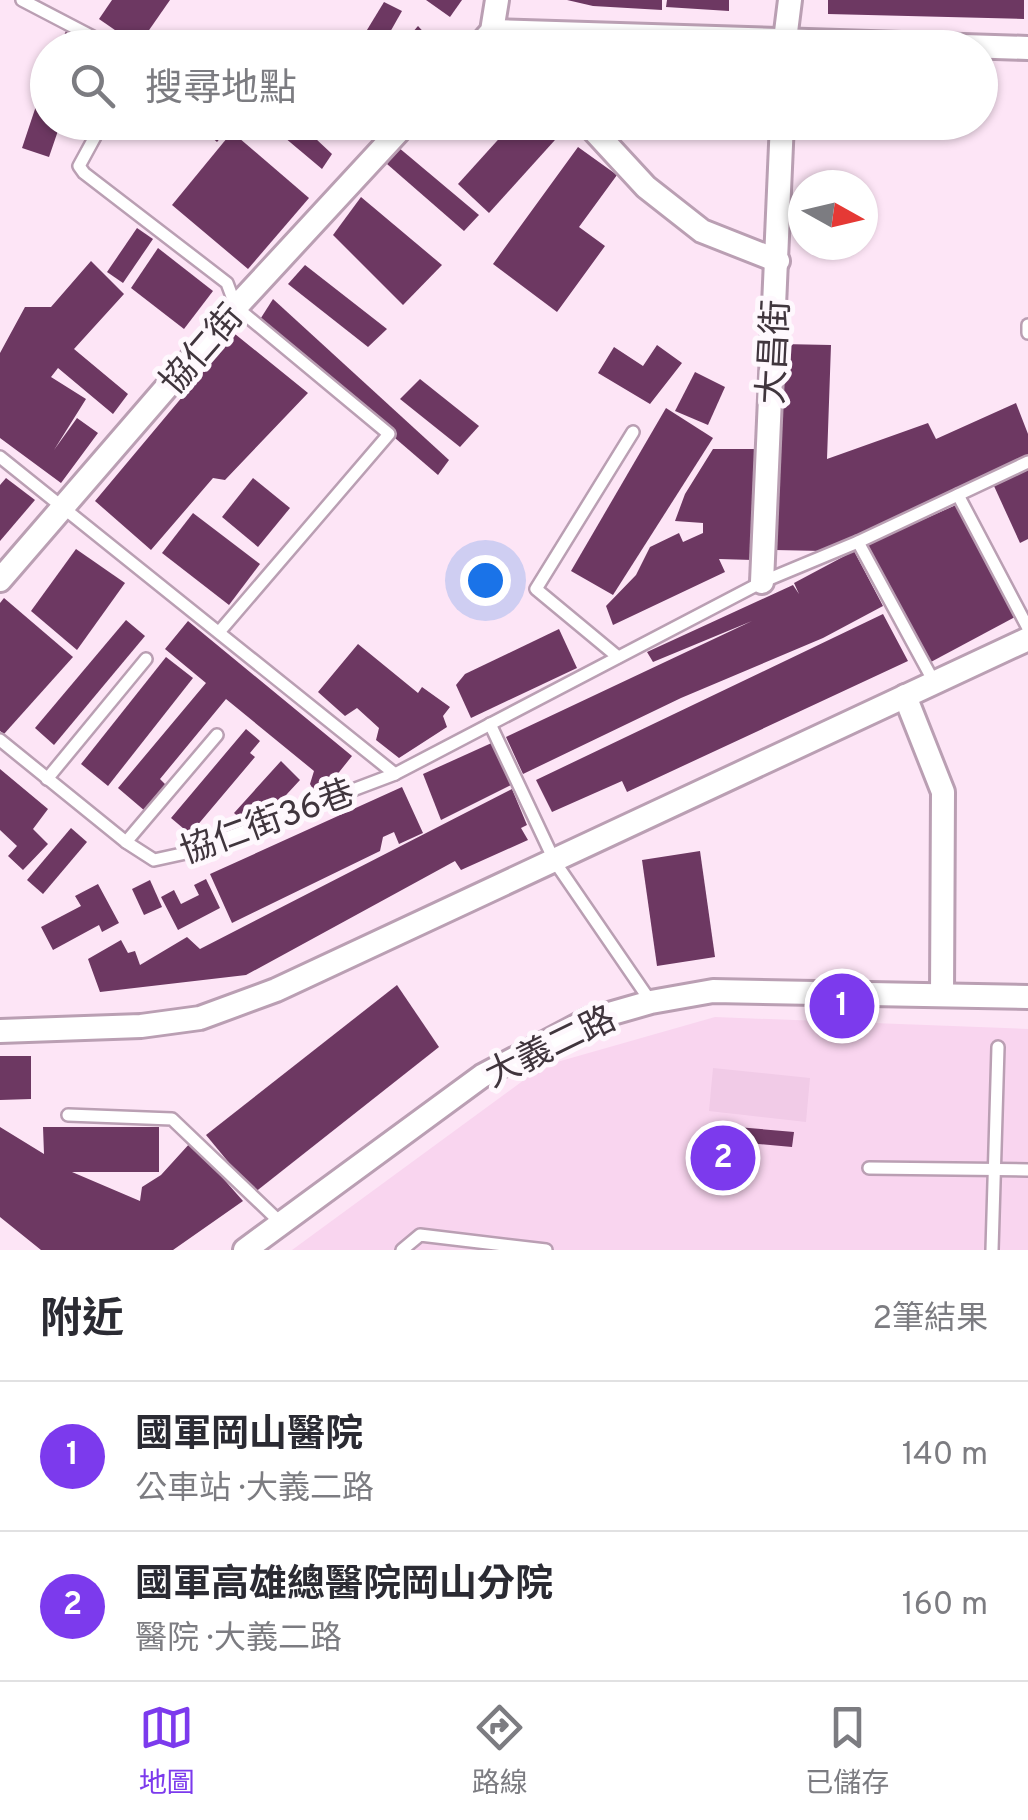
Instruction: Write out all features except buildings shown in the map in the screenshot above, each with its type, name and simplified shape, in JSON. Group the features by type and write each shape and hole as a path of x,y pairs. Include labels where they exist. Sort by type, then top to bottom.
{"street":[{"path":"487,30 497,0"},
{"path":"786,30 790,0"},
{"path":"998,48 1028,48"},
{"name":"協仁街","path":"0,580 236,308 390,140"},
{"path":"603,140 646,187 702,231 778,262"},
{"name":"大昌街","path":"762,582 781,140"},
{"path":"0,1030 141,1026 200,1018 276,990 1028,639"},
{"path":"904,696 943,792 942,995"},
{"name":"大義二路","path":"245,1250 482,1076 588,1020 651,1002 713,992 1028,997"}],"lane":[{"path":"22,0 80,30"},
{"path":"92,140 82,158 80,166 84,173 226,283 236,308 389,434 220,631"},
{"path":"1028,325 1028,333"},
{"path":"618,657 536,590 633,432"},
{"path":"0,457 394,774"},
{"name":"協仁街36巷","path":"0,740 126,842 154,860 186,853 394,774 762,582 858,542 1028,462"},
{"path":"958,495 1028,628"},
{"path":"858,542 934,682"},
{"path":"47,779 146,659"},
{"path":"490,724 555,862 651,1002"},
{"path":"126,842 217,735"},
{"path":"992,1250 998,1047"},
{"path":"68,1115 172,1118 281,1223"},
{"path":"869,1168 1028,1170"},
{"path":"402,1250 420,1236 546,1250"}],"shaded area":[{"path":"715,1017 1028,1029 1028,1250 292,1250 543,1066"},
{"path":"713,1068 810,1078 806,1122 709,1111"}],"place":[{"name":"國軍岡山醫院","path":"842,1006"},
{"name":"國軍高雄總醫院岡山分院","path":"723,1158"}]}
